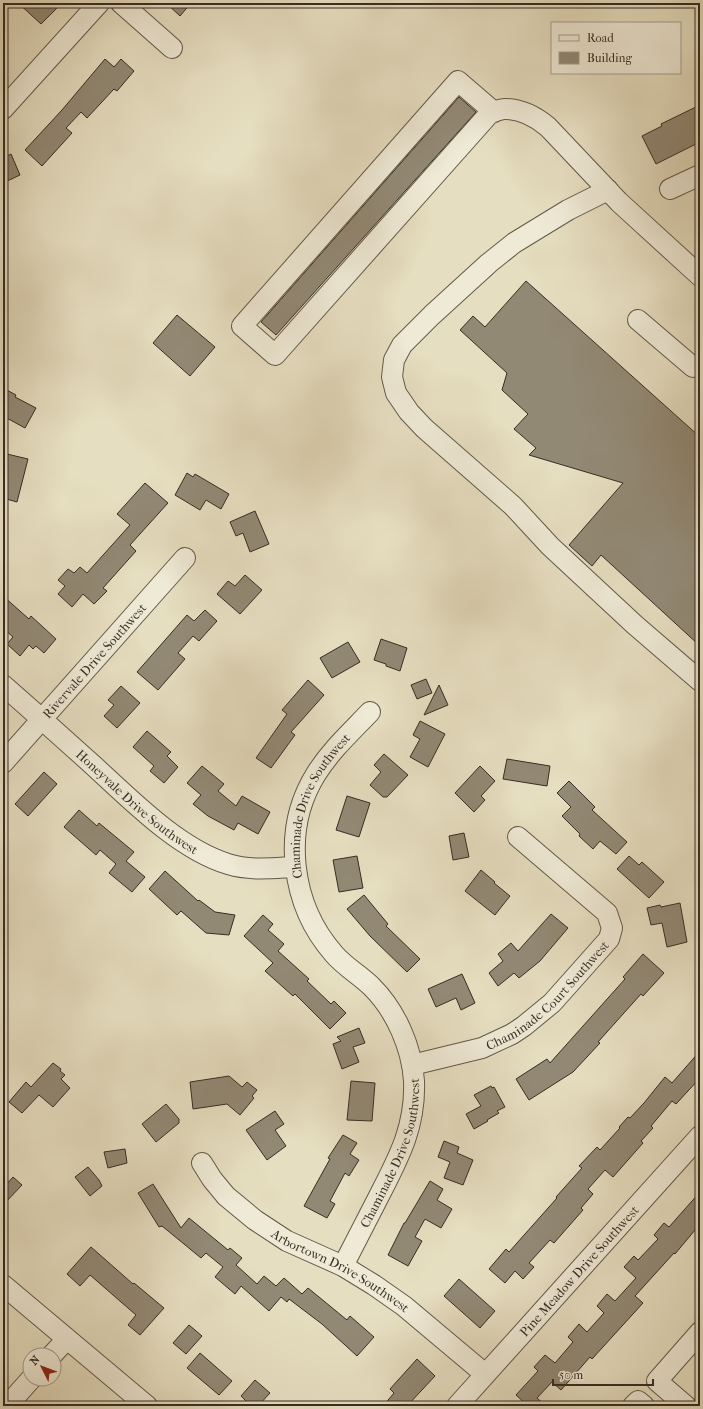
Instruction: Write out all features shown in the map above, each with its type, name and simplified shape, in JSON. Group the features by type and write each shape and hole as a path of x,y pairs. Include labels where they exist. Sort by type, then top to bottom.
{"street":[{"path":"3,109 99,3"},
{"path":"120,3 172,48"},
{"path":"494,112 458,81 242,326 275,355 490,113 494,112 504,109 521,112 538,119 548,127 608,190 700,276"},
{"path":"670,189 700,176"},
{"path":"608,190 568,210 514,243 489,263 402,345 394,360 392,377 396,393 409,412 424,428 513,506 550,546 635,625 700,682"},
{"path":"638,320 693,367 700,365"},
{"name":"Rivervale Drive Southwest","path":"3,763 185,558"},
{"name":"Honeyvale Drive Southwest","path":"3,686 42,718 141,810 194,849 221,862 243,867 265,869 295,867"},
{"name":"Chaminade Drive Southwest","path":"343,1266 394,1167 408,1136 413,1108 414,1081 412,1065 400,1029 386,1004 372,988 334,953 315,928 303,900 295,867 294,845 296,828 309,787 336,748 370,712"},
{"name":"Chaminade Court Southwest","path":"412,1065 482,1048 512,1034 552,1003 608,939 612,928 607,913 518,837"},
{"name":"Pine Meadow Drive Southwest","path":"457,1406 700,1136"},
{"name":"Arbortown Drive Southwest","path":"202,1163 212,1179 226,1196 260,1224 287,1240 343,1266 388,1295 485,1374"},
{"path":"3,1284 147,1406"},
{"path":"686,1406 657,1381 700,1332"},
{"path":"60,1347 67,1339"},
{"path":"7,1406 24,1387"},
{"path":"633,1406 638,1401 644,1406"}],"building":[{"path":"18,3 51,3 57,8 41,24"},
{"path":"166,3 191,3 180,16"},
{"path":"105,59 114,67 121,59 134,71 117,91 114,89 87,118 81,112 66,128 72,133 42,166 25,150 62,110"},
{"path":"459,97 476,112 276,335 261,322"},
{"path":"700,105 700,142 656,164 642,136 662,126 661,124"},
{"path":"11,154 20,175 3,183 3,158"},
{"path":"526,281 700,437 700,646 601,555 592,566 569,545 623,483 529,455 536,448 514,429 528,414 502,390 507,373 460,330 473,316 485,327"},
{"path":"177,315 215,347 190,376 153,343"},
{"path":"3,388 16,395 15,397 36,408 25,428 3,416"},
{"path":"7,454 28,459 17,502 3,498 3,468"},
{"path":"187,473 193,477 195,474 229,494 221,509 206,500 200,510 175,495"},
{"path":"145,483 168,503 130,545 136,551 103,588 107,591 94,604 83,594 72,607 58,594 65,586 58,580 68,569 74,573 80,567 87,573 130,525 117,514"},
{"path":"255,511 269,544 250,552 243,533 236,536 230,522"},
{"path":"245,575 262,590 240,614 217,594 228,581 235,586"},
{"path":"3,596 29,619 31,616 56,639 44,653 36,646 33,649 29,645 20,656 7,644 13,637 3,628"},
{"path":"205,610 217,621 199,641 193,636 178,653 185,659 158,690 137,672 187,615 194,621"},
{"path":"381,639 407,648 400,671 374,660"},
{"path":"348,642 360,662 332,678 320,658"},
{"path":"426,679 432,693 417,699 411,685"},
{"path":"308,680 324,695 291,732 295,735 271,768 256,758 287,714 282,710"},
{"path":"439,685 448,705 424,715"},
{"path":"121,686 140,703 117,728 104,716 114,705 108,700"},
{"path":"420,721 445,734 428,767 410,757 420,739 413,735"},
{"path":"147,731 171,752 167,756 178,767 164,783 150,771 154,766 133,747"},
{"path":"384,754 408,775 387,797 383,797 370,785 381,772 374,765"},
{"path":"507,759 550,766 547,786 503,779"},
{"path":"202,766 224,784 218,791 236,806 242,796 270,812 258,834 238,823 234,830 208,816 193,804 201,795 187,783"},
{"path":"480,766 495,781 481,796 485,800 474,812 455,793"},
{"path":"44,772 57,784 28,816 15,804"},
{"path":"569,781 595,807 592,810 627,842 616,854 600,841 593,849 579,836 580,834 562,816 571,807 557,793"},
{"path":"347,796 370,803 359,837 336,830"},
{"path":"79,810 97,826 99,823 134,852 126,861 145,877 132,892 109,873 116,864 100,850 96,855 64,827"},
{"path":"464,833 469,857 453,860 449,836"},
{"path":"357,856 363,888 339,892 333,860"},
{"path":"629,856 639,865 642,862 664,882 649,898 617,869"},
{"path":"481,870 510,896 495,915 465,891"},
{"path":"165,871 198,901 199,900 215,912 235,915 229,935 206,933 181,911 177,915 149,889"},
{"path":"364,895 388,924 386,926 420,959 407,972 370,936 347,909"},
{"path":"680,903 687,942 667,947 662,923 651,925 647,908"},
{"path":"551,914 568,928 540,961 519,978 514,973 498,986 489,973 503,961 498,954 511,943 518,951"},
{"path":"263,915 273,924 268,930 284,944 278,951 309,979 307,981 331,1004 334,1001 346,1013 330,1029 295,994 293,996 265,971 273,963 244,936"},
{"path":"643,954 664,973 643,996 641,994 598,1042 600,1043 573,1072 529,1100 516,1079 547,1059 550,1063 625,979 623,977"},
{"path":"462,974 475,1003 461,1010 456,998 436,1007 428,989"},
{"path":"359,1028 365,1043 353,1047 359,1062 342,1069 333,1044 341,1041 337,1037"},
{"path":"700,1051 700,1078 676,1104 672,1101 651,1126 653,1128 641,1141 643,1143 613,1177 605,1170 588,1189 593,1194 581,1208 583,1210 554,1243 550,1240 529,1263 534,1267 523,1279 515,1271 505,1283 489,1269 506,1249 509,1252 557,1198 556,1197 582,1168 579,1166 597,1147 600,1150 628,1117 630,1118 644,1103 665,1077 672,1083"},
{"path":"53,1063 61,1069 60,1071 65,1075 61,1079 70,1088 53,1107 39,1095 22,1113 9,1102 26,1082 31,1087"},
{"path":"229,1076 242,1087 247,1082 257,1090 252,1096 254,1098 240,1115 227,1104 193,1109 190,1082"},
{"path":"351,1081 375,1083 372,1121 347,1120"},
{"path":"491,1086 492,1088 494,1087 505,1107 497,1111 499,1113 487,1120 488,1121 474,1129 466,1114 481,1106 474,1095"},
{"path":"166,1104 179,1119 179,1123 156,1142 142,1124"},
{"path":"275,1111 284,1124 275,1130 286,1146 267,1160 246,1130"},
{"path":"343,1135 357,1143 350,1154 359,1160 349,1176 345,1173 330,1201 335,1204 327,1218 304,1206 330,1159 328,1158"},
{"path":"444,1141 459,1147 457,1153 473,1160 463,1185 444,1178 450,1162 438,1157"},
{"path":"125,1149 127,1163 108,1168 104,1152"},
{"path":"88,1167 102,1186 90,1196 75,1177"},
{"path":"13,1177 22,1185 3,1205 3,1188"},
{"path":"430,1181 443,1189 437,1200 452,1209 441,1228 425,1219 415,1237 422,1241 408,1266 388,1255 404,1223"},
{"path":"153,1184 181,1228 189,1218 228,1250 230,1248 242,1258 236,1265 257,1284 264,1276 276,1286 284,1278 302,1294 308,1288 347,1320 350,1316 374,1337 357,1356 322,1324 289,1299 287,1302 281,1297 269,1311 241,1286 235,1294 215,1277 223,1267 206,1253 201,1258 162,1226 159,1227 138,1193"},
{"path":"700,1192 700,1224 675,1254 674,1253 635,1296 643,1303 592,1359 590,1357 561,1390 552,1382 537,1398 546,1406 528,1406 516,1395 538,1371 534,1367 545,1355 555,1363 573,1342 568,1337 579,1324 587,1332 604,1313 597,1306 607,1294 615,1301 636,1278 624,1267 634,1256 638,1260 658,1239 654,1235 664,1223 669,1227"},
{"path":"91,1247 133,1284 134,1283 164,1308 140,1335 128,1325 136,1315 90,1275 80,1286 67,1274"},
{"path":"459,1279 495,1311 480,1328 444,1296"},
{"path":"189,1325 202,1336 186,1354 173,1343"},
{"path":"200,1353 232,1381 219,1395 187,1368"},
{"path":"417,1359 435,1376 407,1406 383,1406 394,1393 390,1389"},
{"path":"255,1380 270,1393 258,1406 251,1406 241,1396"}]}
